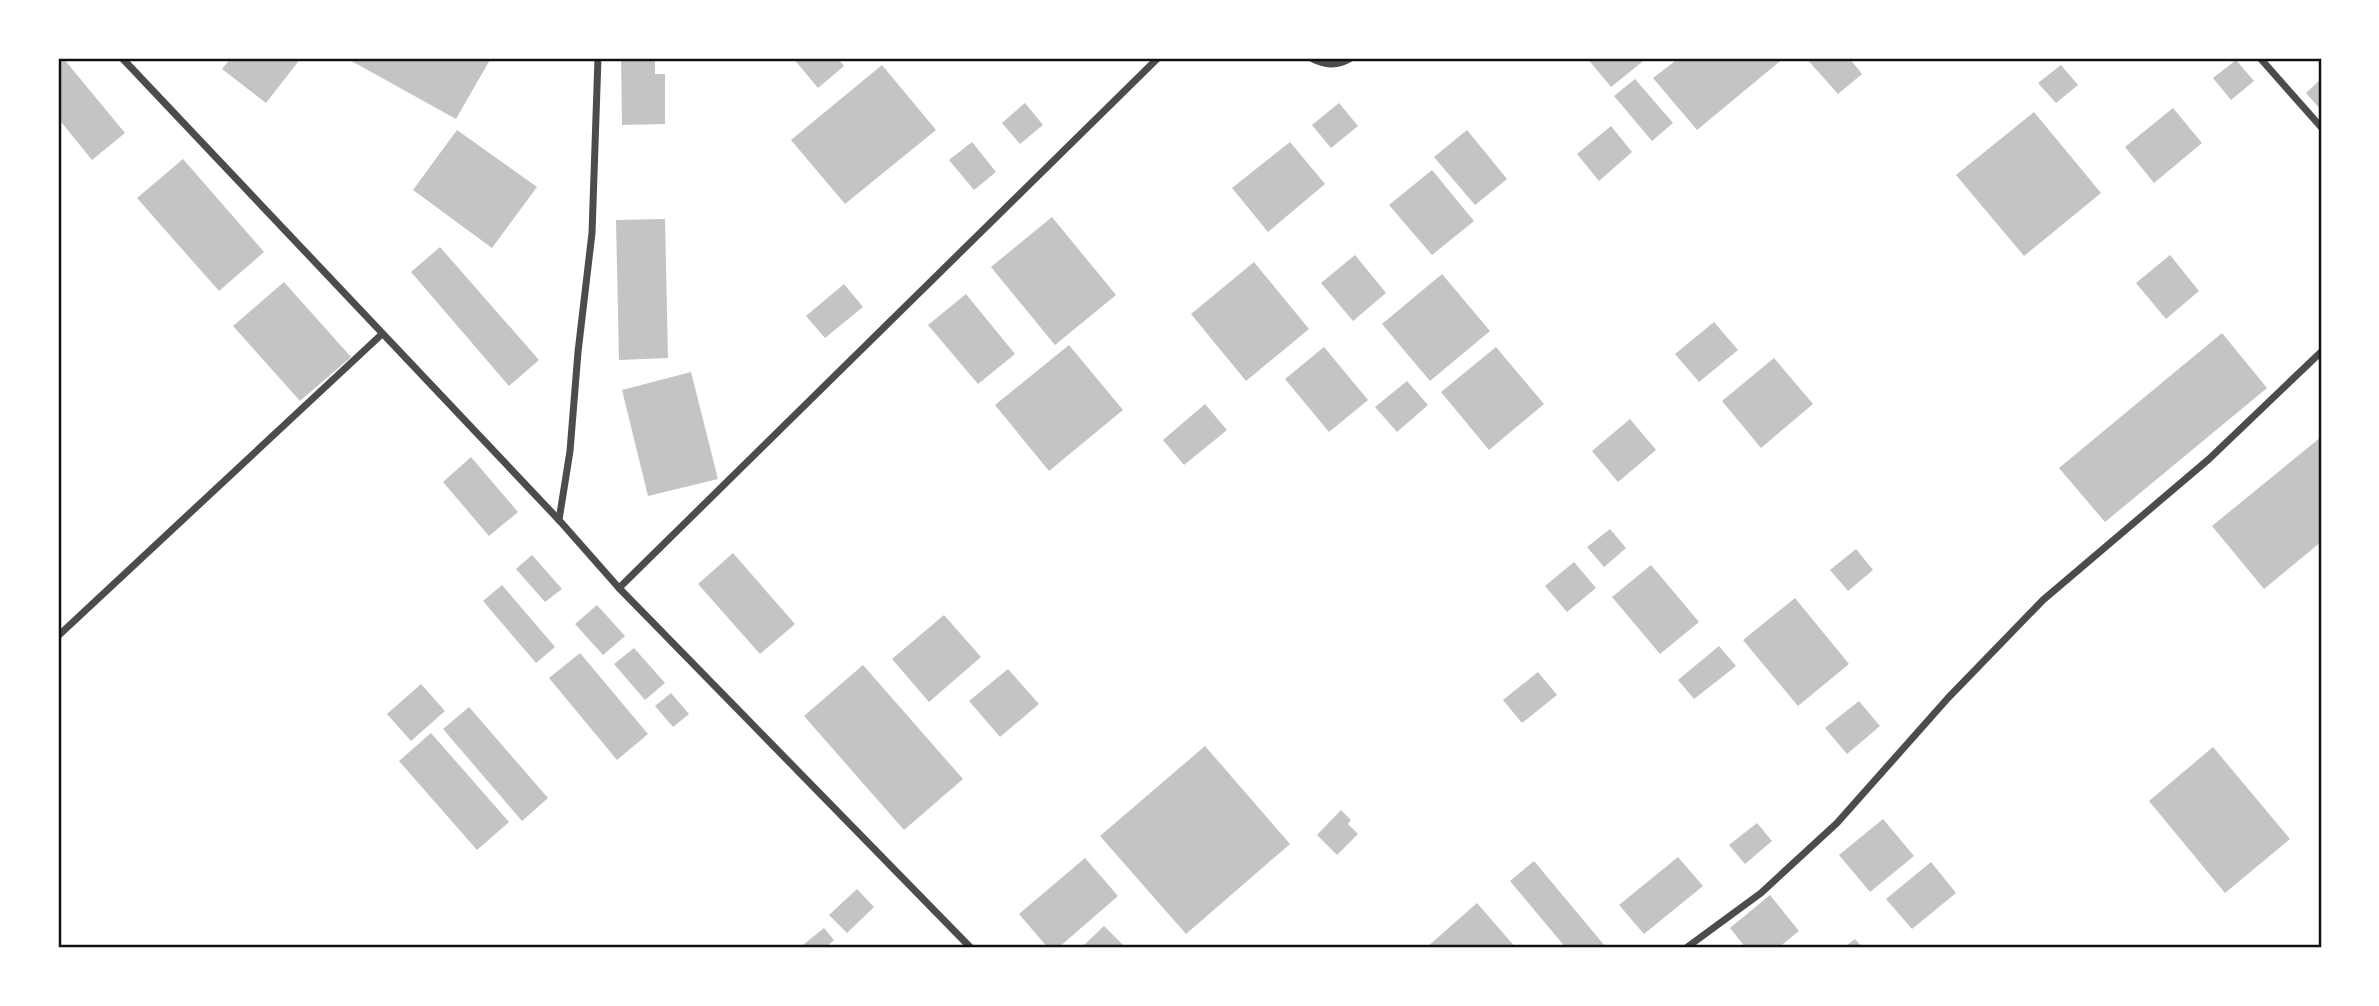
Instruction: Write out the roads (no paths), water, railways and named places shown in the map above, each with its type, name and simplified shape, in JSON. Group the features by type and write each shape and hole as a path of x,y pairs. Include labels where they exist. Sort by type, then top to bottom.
{"street":[{"path":"122,58 559,520 619,588 971,948"},
{"path":"559,520 570,451 592,233 598,58"},
{"path":"619,588 1158,58"},
{"path":"1311,58 1335,65 1351,58"},
{"path":"2260,58 2321,127"},
{"path":"58,636 382,334"},
{"path":"1686,948 1761,893 1837,823 1948,698 2043,600 2209,459 2321,352"}]}
